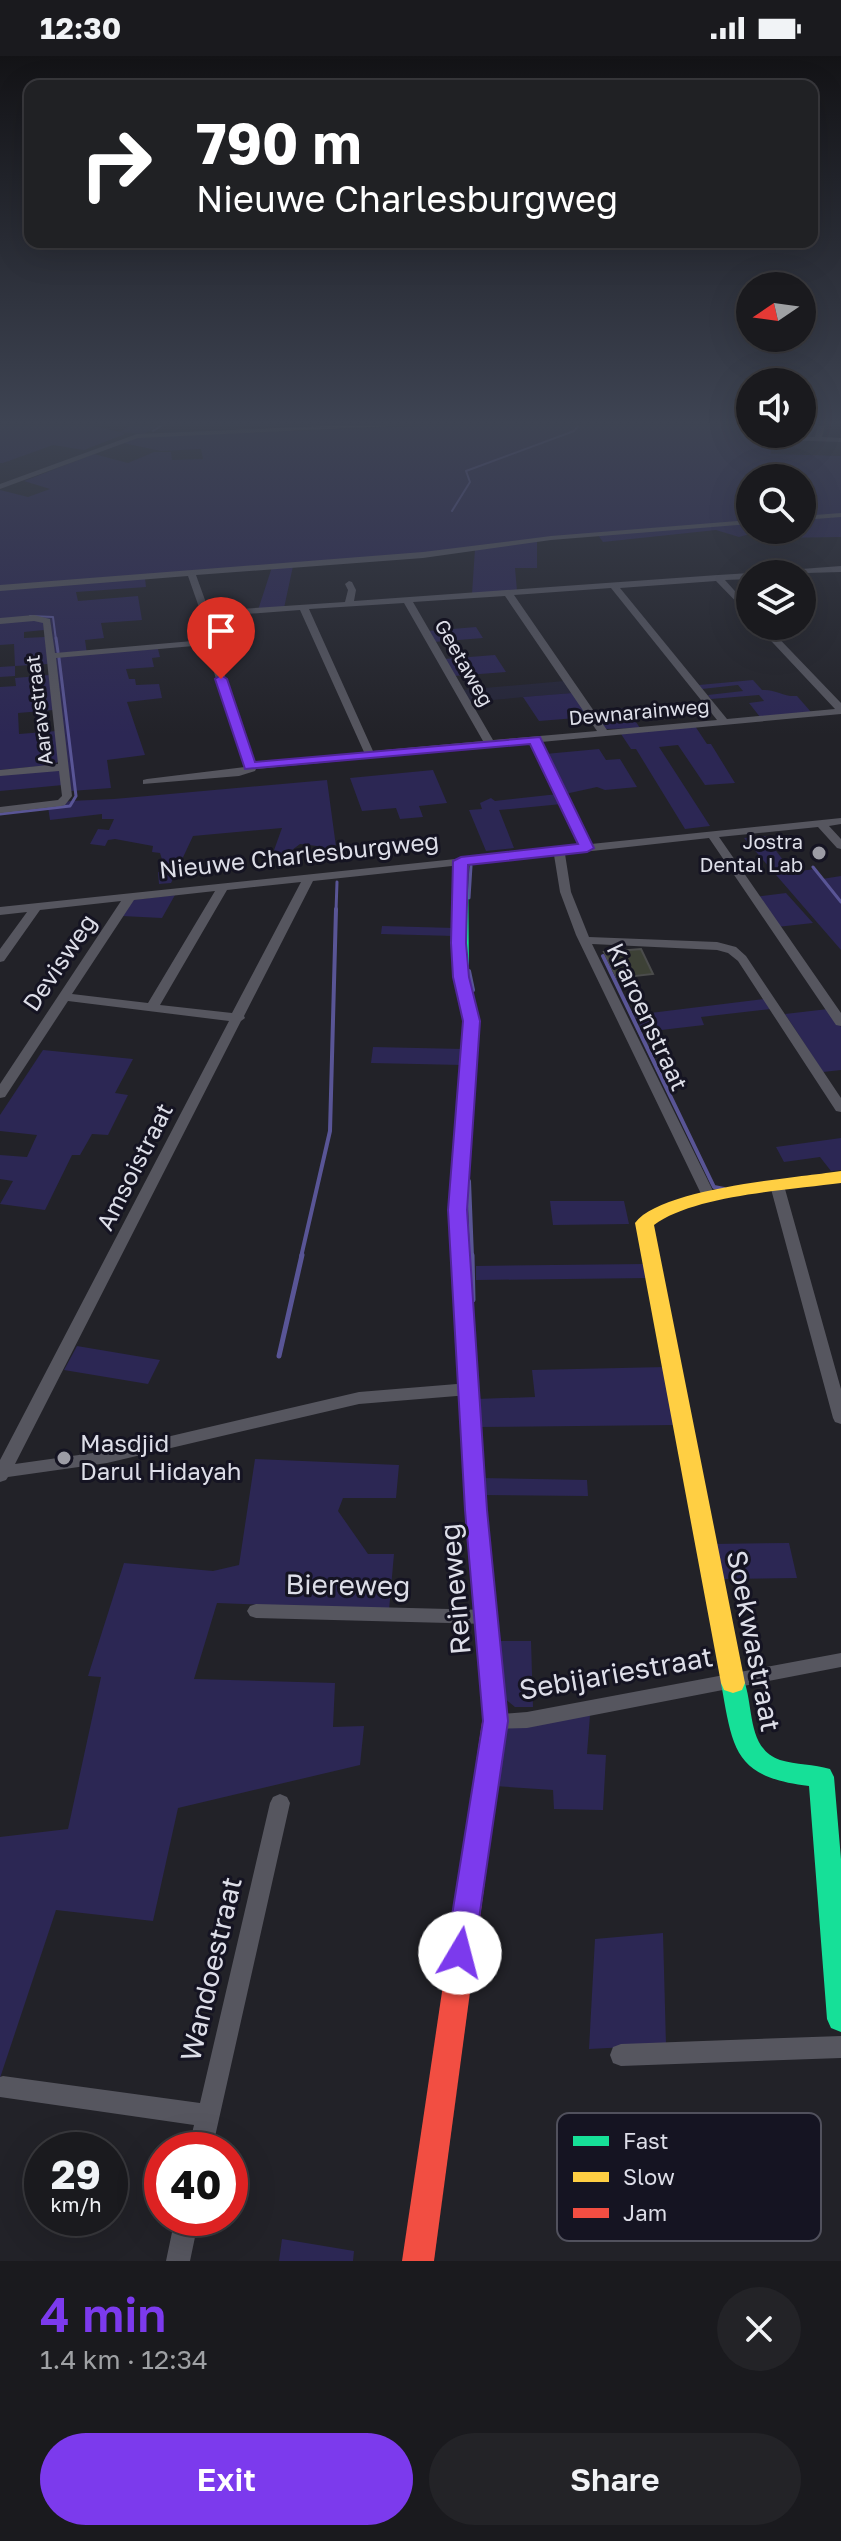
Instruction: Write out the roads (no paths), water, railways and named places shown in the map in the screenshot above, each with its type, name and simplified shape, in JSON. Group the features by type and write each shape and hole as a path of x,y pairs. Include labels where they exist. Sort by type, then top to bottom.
{"street":[{"path":"0,588 423,555 551,538 664,529"},
{"path":"816,573 838,572"},
{"path":"191,573 206,614"},
{"path":"250,766 201,618 206,614 736,577"},
{"path":"718,578 736,598"},
{"path":"349,584 352,590 349,604"},
{"path":"614,586 724,722"},
{"path":"508,593 604,733"},
{"name":"Geetaweg","path":"407,600 490,744"},
{"path":"303,607 370,755"},
{"name":"Aaravstraat","path":"0,621 41,618 47,621 66,800 0,810"},
{"path":"775,640 841,710"},
{"path":"51,656 209,642"},
{"name":"Dewnarainweg","path":"147,782 239,773 251,769 250,766 841,710"},
{"path":"535,740 587,848"},
{"path":"0,773 64,767"},
{"name":"Nieuwe Charlesburgweg","path":"0,911 841,821"},
{"path":"821,823 841,846"},
{"path":"712,835 841,1022"},
{"name":"Kraroenstraat","path":"559,851 559,868 566,893 586,940 709,1197"},
{"name":"Reineweg","path":"418,2261 495,1721 476,1510 457,1210 472,1021 461,977 461,861"},
{"name":"Amsoistraat","path":"1,1473 239,1018 309,877"},
{"path":"152,1008 223,887"},
{"name":"Devisweg","path":"0,1094 130,897"},
{"path":"0,958 36,907"},
{"path":"586,940 704,945 732,950 742,959 841,1108"},
{"path":"64,997 239,1018"},
{"path":"709,1197 778,1189 841,1177"},
{"path":"778,1189 841,1418"},
{"name":"Soekwastraat","path":"709,1197 663,1209 644,1223 746,1749 756,1763 777,1772 831,1776 841,2019"},
{"path":"1,1473 107,1457 359,1398 469,1389"},
{"name":"Biereweg","path":"256,1611 487,1617"},
{"name":"Sebijariestraat","path":"495,1721 527,1720 841,1660"},
{"name":"Wandoestraat","path":"204,2132 229,2038 280,1803"},
{"path":"621,2055 841,2047"},
{"path":"3,2087 207,2115"},
{"path":"178,2261 183,2236"}],"waterway":[{"path":"30,616 53,617 56,640"},
{"path":"56,638 58,652"},
{"path":"0,814 70,806 76,796 59,658"},
{"path":"469,898 471,866"},
{"path":"813,867 841,902"},
{"path":"336,911 337,882"},
{"path":"301,1257 330,1131 336,909"},
{"path":"603,956 714,1187 724,1189"},
{"path":"469,971 473,990"},
{"path":"469,1181 472,1257"},
{"path":"279,1356 302,1255"},
{"path":"472,1255 473,1300"}],"place":[{"name":"Jostra Dental Lab","path":"819,853"},
{"name":"Masdjid Darul Hidayah","path":"64,1458"}]}
